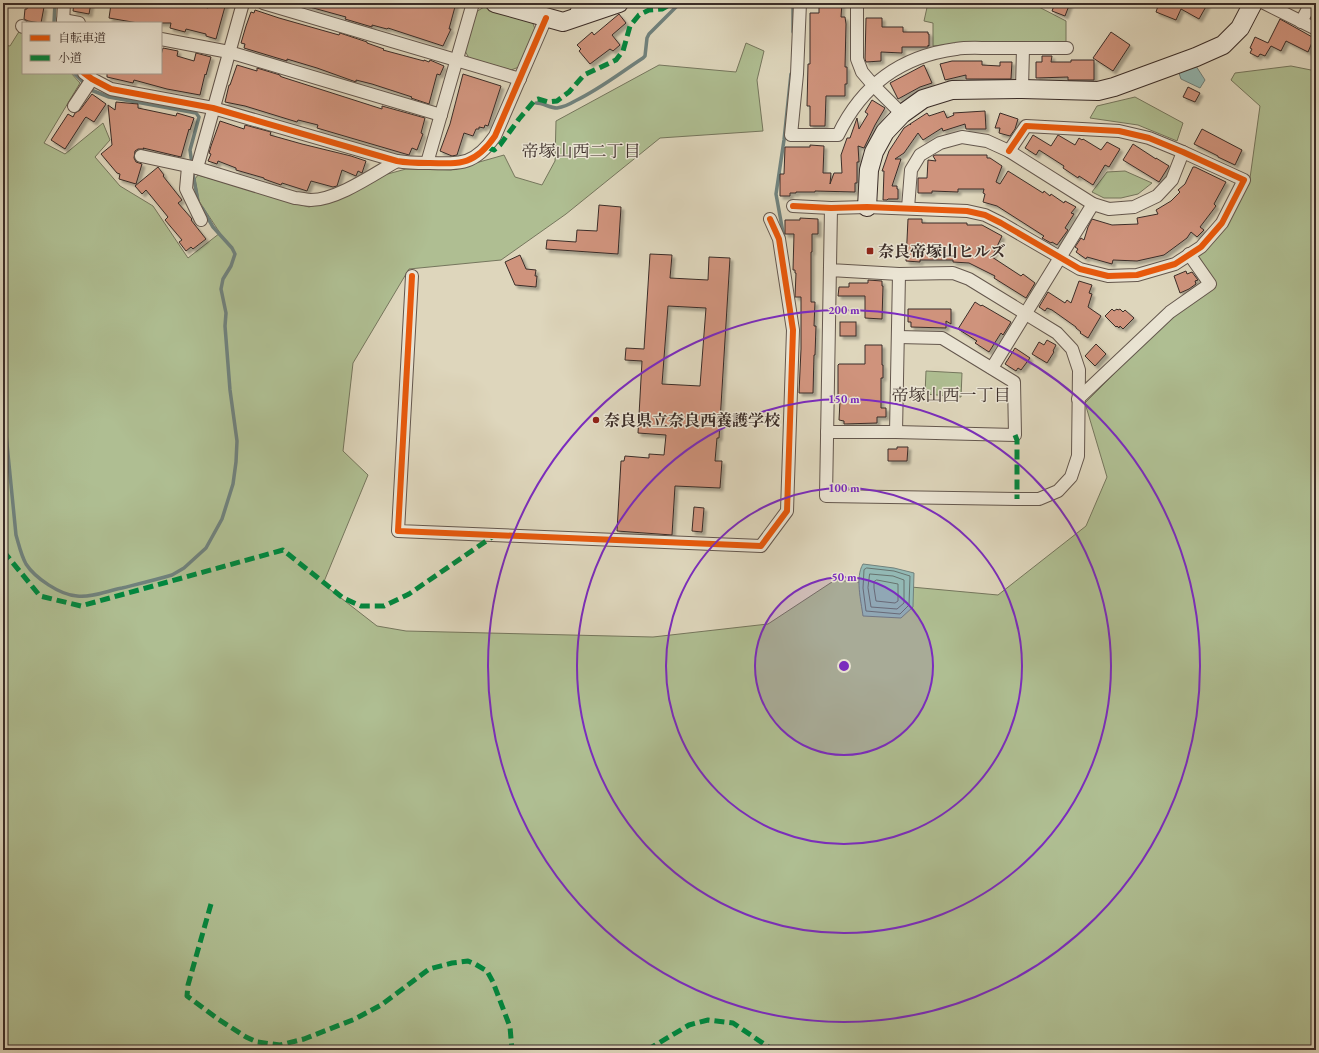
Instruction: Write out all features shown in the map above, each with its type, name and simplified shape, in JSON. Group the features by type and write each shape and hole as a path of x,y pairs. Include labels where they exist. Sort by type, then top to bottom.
{"street":[{"path":"63,21 64,3"},
{"path":"201,220 186,189 213,108 243,3"},
{"path":"263,3 520,79"},
{"path":"427,163 473,3"},
{"path":"495,3 563,22 577,11 619,3"},
{"path":"800,3 797,74 791,135 838,135 863,95 895,69 923,56 957,48 1067,48"},
{"path":"857,3 857,59 862,72 902,114"},
{"path":"867,207 869,170 874,152 885,132 902,114 923,99 952,90 1022,89 1098,91 1114,87 1223,45 1240,28 1253,3"},
{"path":"1264,3 1316,30"},
{"path":"1301,22 1311,3"},
{"path":"74,106 88,76 111,89 213,108 397,161 410,163 450,164 466,161 477,156 496,136 546,18"},
{"path":"162,39 229,52 440,115"},
{"path":"1022,89 1023,48"},
{"path":"794,206 831,208 908,208 967,211 984,215 1001,223 1080,269 1108,276 1137,275 1175,264 1202,247 1222,223 1244,180 1149,138 1119,131 1026,126 1009,151"},
{"path":"908,208 911,170 920,155 940,143 962,137 987,141 1009,151 1093,204 1109,209 1134,207 1157,196 1172,180 1183,152"},
{"path":"141,156 192,168 295,198 311,200 340,193 397,161"},
{"path":"992,368 1093,204"},
{"path":"830,270 899,274 953,274 969,279 1057,333 1072,349 1079,370 1078,456 1071,477 1058,491 1039,499 826,496 831,208"},
{"path":"412,276 398,531 761,546 787,511 793,330 779,239 770,220"},
{"path":"1078,399 1170,312 1210,284 1190,254"},
{"path":"896,432 899,274"},
{"path":"827,432 1015,435 1014,382 942,338 898,337"}],"green space":[{"path":"928,3 1022,3 1037,6 1066,21 1066,43 960,43 933,46 933,23 924,21"},
{"path":"484,7 532,21 535,29 519,67 511,70 469,58 465,51 476,12"},
{"path":"20,30 22,31 22,74 72,74 80,83 44,143 65,154 103,123 110,140 95,157 120,186 153,206 188,258 220,233 199,201 195,179 198,175 309,207 341,198 384,175 406,169 451,170 504,155 515,177 542,185 555,161 556,121 659,65 736,72 746,43 764,51 757,80 763,131 660,138 566,214 501,260 409,269 353,363 343,451 368,475 323,584 377,626 406,631 653,637 768,624 835,580 998,595 1086,526 1107,477 1085,403 1171,317 1216,286 1196,257 1229,220 1250,178 1260,106 1231,80 1235,73 1291,66 1316,71 1316,1050 3,1050 3,45 10,46"},
{"path":"1135,97 1183,123 1177,141 1138,125 1090,118 1097,106"},
{"path":"1125,171 1152,183 1138,194 1121,198 1104,198 1092,192 1107,172"},
{"path":"926,371 962,373 961,397 925,394"}],"water":[{"path":"1196,66 1205,80 1200,88 1181,79 1179,73"},
{"path":"863,564 894,568 914,573 913,607 901,618 863,616 859,576"}],"building":[{"path":"74,3 91,3 89,14 73,11"},
{"path":"112,3 190,3 208,8 209,3 226,3 216,39 206,36 206,34 186,29 185,32 170,28 171,23 132,22 109,18 111,4 112,5"},
{"path":"306,3 456,3 449,29 451,29 443,46 388,28 372,25 372,27 345,19 346,17 306,6"},
{"path":"819,3 842,3 841,17 845,17 846,24 845,67 847,67 847,84 845,84 845,96 826,96 825,126 810,126 810,106 807,106 808,64 810,64 810,13 819,13"},
{"path":"1055,3 1070,3 1065,16 1052,11"},
{"path":"1159,3 1208,3 1199,19 1181,9 1176,20 1156,12"},
{"path":"28,4 44,7 41,22 28,21 24,19 25,9 27,9"},
{"path":"255,10 339,35 340,33 367,42 384,49 383,50 424,61 429,62 430,60 444,66 440,75 437,74 429,104 372,84 356,80 356,82 317,68 244,48 245,44 241,43 251,12 254,13"},
{"path":"619,14 626,23 612,35 620,45 613,51 610,49 590,64 579,51 581,49 577,45 592,32 594,35"},
{"path":"866,18 882,18 882,27 903,27 903,32 928,32 929,46 902,47 902,53 881,52 881,61 866,62"},
{"path":"1280,19 1314,38 1308,52 1286,41 1281,51 1271,46 1265,56 1260,54 1258,57 1250,53 1252,49 1250,48 1255,37 1268,43"},
{"path":"1111,32 1130,45 1113,71 1093,58"},
{"path":"163,48 178,51 177,56 194,61 196,53 211,57 200,95 167,89 134,80 133,83 107,77 107,74 162,74"},
{"path":"1042,56 1052,56 1051,62 1094,60 1094,80 1068,80 1068,77 1036,78 1036,62 1042,62"},
{"path":"952,61 982,61 982,65 1000,66 1000,62 1012,62 1011,79 966,79 966,75 945,80 940,64"},
{"path":"237,65 257,71 257,68 382,109 382,106 425,118 421,133 423,134 417,150 412,148 409,155 317,128 318,125 298,120 297,122 245,106 225,102 229,85"},
{"path":"924,65 932,83 920,87 898,99 890,83"},
{"path":"463,74 501,86 488,126 485,125 484,128 479,127 479,129 476,129 473,136 464,133 457,155 452,156 440,151 450,124"},
{"path":"1188,87 1200,93 1195,102 1183,97"},
{"path":"92,94 106,104 94,122 86,117 65,149 51,140 68,114 73,117"},
{"path":"872,100 885,108 864,148 858,146 859,162 857,162 857,183 855,183 855,192 796,192 790,193 790,196 780,196 780,174 784,174 785,147 810,147 810,145 824,146 823,173 831,173 830,184 834,173 842,173 841,155 847,138 850,138 857,118 859,129 868,114 865,112"},
{"path":"116,102 138,104 138,108 176,116 177,113 194,118 190,130 189,129 181,157 143,148 144,149 138,149 135,151 134,158 136,162 142,164 136,184 119,179 120,174 117,173 101,154 112,145 108,105 115,110"},
{"path":"944,111 947,118 954,115 953,113 985,111 986,129 966,129 965,124 943,131 942,128 923,140 918,133 904,153 895,159 901,159 892,186 897,186 898,199 883,200 884,171 882,171 889,151 904,128 927,113 929,116"},
{"path":"1000,113 1018,119 1015,129 1010,136 999,133 1000,128 995,128"},
{"path":"220,121 244,129 245,125 271,132 270,135 366,161 362,173 358,171 356,176 342,170 337,186 333,187 311,181 307,191 282,183 281,185 264,178 236,170 236,168 218,161 217,164 208,161 211,154 209,153 211,146"},
{"path":"1202,129 1242,150 1235,165 1194,144"},
{"path":"1033,135 1051,146 1058,135 1075,145 1079,138 1101,150 1107,142 1120,149 1109,167 1105,165 1093,185 1079,176 1078,178 1063,168 1064,166 1039,150 1036,155 1025,148"},
{"path":"1133,144 1169,166 1159,182 1123,160"},
{"path":"987,155 987,158 990,158 1002,166 996,182 1000,184 1008,171 1043,193 1044,191 1050,196 1051,194 1064,203 1065,201 1076,207 1071,213 1074,214 1065,228 1068,230 1057,245 1052,242 1051,243 1042,238 1044,236 997,206 983,202 985,194 983,193 984,189 958,189 958,192 932,191 932,193 918,193 918,178 927,178 928,160 936,161 933,156"},
{"path":"158,167 164,175 163,176 182,200 178,203 192,219 191,220 206,239 193,249 191,247 186,251 179,242 182,240 165,220 168,217 146,190 142,194 135,186"},
{"path":"1193,167 1226,182 1214,204 1216,206 1200,227 1204,230 1197,237 1191,232 1187,238 1164,255 1137,261 1113,260 1112,264 1087,257 1086,259 1076,252 1078,249 1075,247 1081,238 1084,240 1092,219 1112,225 1138,224 1137,218 1158,214 1156,210 1171,201 1180,192 1178,190 1185,184"},
{"path":"599,205 621,207 618,254 546,249 547,240 576,242 577,230 597,231"},
{"path":"800,218 818,219 818,234 812,234 811,252 811,302 815,302 814,326 816,326 813,393 799,393 801,297 795,297 796,273 795,270 793,270 794,234 785,234 785,220 800,220"},
{"path":"908,219 922,219 922,223 967,223 967,225 982,225 1002,236 992,257 1021,276 1023,274 1035,283 1026,298 994,278 995,276 969,263 953,262 953,260 920,260 920,262 906,261"},
{"path":"650,254 672,255 670,278 708,280 709,257 730,258 719,438 717,438 715,461 722,461 720,488 675,486 672,535 617,531 621,461 624,461 625,456 649,458 649,454 664,455 666,435 638,433 642,361 625,360 626,348 644,349","holes":["668,306 706,308 700,386 662,384"]},
{"path":"520,255 526,269 536,270 536,287 515,285 505,262"},
{"path":"1186,271 1187,274 1192,272 1198,280 1195,281 1196,284 1180,293 1174,276"},
{"path":"868,280 882,281 882,319 865,318 865,296 838,296 839,287 849,287 849,283 868,283"},
{"path":"1079,281 1092,285 1089,293 1092,294 1088,307 1101,316 1088,338 1080,333 1081,332 1076,327 1052,310 1047,308 1045,311 1039,307 1048,292 1065,303 1067,300 1071,303"},
{"path":"975,302 1011,322 1003,335 1001,333 989,352 975,343 977,341 958,329"},
{"path":"908,309 951,309 951,324 946,321 946,328 911,327 911,322 908,322"},
{"path":"1112,309 1114,311 1120,309 1123,312 1125,310 1134,318 1123,329 1120,326 1119,328 1117,326 1116,327 1105,316"},
{"path":"840,322 856,322 856,336 840,336"},
{"path":"1047,340 1056,345 1053,351 1054,352 1047,363 1032,354 1039,342 1044,345"},
{"path":"1096,344 1106,354 1095,366 1085,356"},
{"path":"865,345 882,345 883,378 881,378 881,408 886,408 886,417 877,417 877,423 844,424 844,421 839,420 840,401 838,401 838,365 865,364"},
{"path":"1015,348 1030,358 1021,370 1018,368 1016,371 1005,364"},
{"path":"897,447 908,447 907,461 888,461 888,449 897,449"},
{"path":"694,507 704,508 702,532 692,531"}],"waterway":[{"path":"54,22 55,3"},
{"path":"536,103 557,108 584,96 610,81 645,56 647,38 649,34 680,3"},
{"path":"793,3 793,32"},
{"path":"75,74 91,90 109,97 196,113 199,117 190,150 192,164"},
{"path":"784,238 776,194 784,140 791,74"},
{"path":"193,174 198,201"},
{"path":"3,404 16,535 21,554 26,564 35,575 48,585 70,595 93,595 172,575 184,568 206,548 222,519 233,484 236,462 237,441 230,390 225,326 226,313 221,289 223,279 231,266 235,254 232,248 213,227 202,208"}],"marked path":[{"path":"487,147 494,150 500,145 535,100 538,99 548,102 557,101 569,92 584,75 616,60 623,51 630,26 639,15 649,10 662,9 673,3"},
{"path":"1015,435 1017,440 1017,499"},
{"path":"3,536 4,552 40,596 81,606 283,550 343,598 361,606 384,606 409,594 495,535"},
{"path":"211,904 188,985 187,996 246,1037 257,1042 280,1045 304,1039 355,1019 381,1005 429,969 452,963 468,961 487,971 493,982 510,1027 512,1050"},
{"path":"647,1050 689,1025 708,1020 733,1023 773,1050"}],"cycle path":[{"path":"85,74 111,89 213,108 397,161 417,163 458,163 474,158 481,153 495,136 546,18"},
{"path":"793,206 967,211 985,215 1001,223 1080,269 1108,276 1137,275 1175,264 1201,247 1222,223 1244,180 1149,138 1119,131 1026,126 1009,151"},
{"path":"412,276 398,531 761,546 787,511 793,330 779,239 770,219"}],"place":[{"name":"奈良帝塚山ヒルズ","path":"870,251"},
{"name":"奈良県立奈良西養護学校","path":"596,420"}],"district":[{"name":"帝塚山西二丁目","path":"581,151"},
{"name":"帝塚山西一丁目","path":"951,395"}]}
